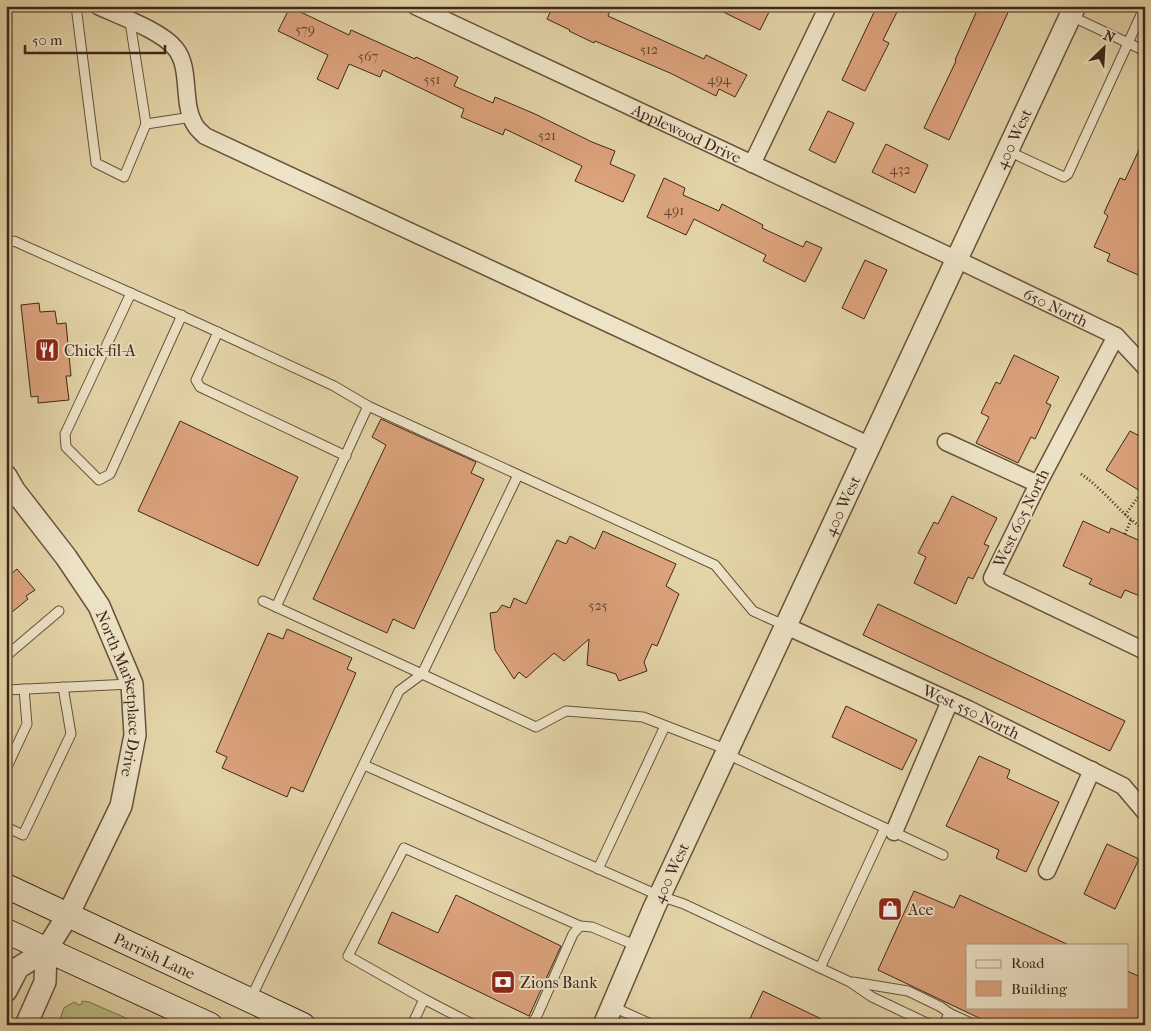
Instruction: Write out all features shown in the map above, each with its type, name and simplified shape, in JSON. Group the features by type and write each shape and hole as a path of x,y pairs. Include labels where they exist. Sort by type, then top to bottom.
{"main road":[{"name":"Parrish Lane","path":"6,886 303,1025"},
{"path":"6,931 210,1025"}],"street":[{"path":"98,6 160,35 175,48 182,60 189,108 194,125 205,136 871,446"},
{"name":"Applewood Drive","path":"415,6 958,260"},
{"path":"752,164 828,6"},
{"name":"400 West","path":"607,1015 660,896 1073,11"},
{"name":"650 North","path":"958,260 1116,336 1145,367"},
{"name":"West 605 North","path":"1116,336 1038,484 992,578 1145,651"},
{"path":"946,442 1038,484"},
{"name":"North Marketplace Drive","path":"9,487 66,557 99,606 132,684 135,735 121,806 68,915 46,950"},
{"name":"West 550 North","path":"786,626 950,701 1123,786 1145,812"},
{"path":"890,830 950,701"},
{"path":"1047,871 1092,770"},
{"path":"6,991 18,968 46,950"},
{"path":"26,1025 45,982 46,950"}],"lane":[{"path":"76,6 96,163 124,176 146,124 130,22"},
{"path":"1008,151 1064,177 1068,174 1145,6"},
{"path":"1073,11 1145,51"},
{"path":"146,124 192,117"},
{"path":"6,244 14,242 182,315 334,386 368,406 716,565 753,611 786,626"},
{"path":"130,293 65,434 66,447 99,480 110,474 182,315"},
{"path":"218,332 196,380 200,387 346,456"},
{"path":"276,607 368,406"},
{"path":"250,1000 399,691 422,674 518,475"},
{"path":"264,601 536,726 566,711 643,718 665,726 728,752 943,854"},
{"path":"6,656 59,611"},
{"path":"6,690 132,684"},
{"path":"6,827 23,835 71,734 62,687"},
{"path":"6,768 27,724 24,689"},
{"path":"598,868 665,726"},
{"path":"364,765 660,896 684,904 850,982 872,997 931,1025"},
{"path":"820,968 890,830"},
{"path":"474,1025 348,956 404,848 580,926 592,927 637,946"},
{"path":"529,1025 536,1018 573,934 580,926"},
{"path":"850,982 908,990 975,1025"},
{"path":"412,1025 424,999"},
{"path":"944,1025 949,1013"},
{"path":"607,1015 653,1025"}],"path":[{"path":"1081,474 1096,485 1124,515 1145,530"},
{"path":"1124,515 1139,496"},
{"path":"1125,534 1131,520"}],"green space":[{"path":"82,1001 89,1002 142,1025 58,1025 64,1008 74,1002 79,1005 82,1004"}],"building":[{"path":"553,6 599,6 610,11 608,16 704,59 706,55 747,75 735,97 719,89 716,96 670,73 595,41 594,43 547,19"},
{"path":"711,6 772,6 760,30"},
{"path":"877,6 900,6 883,40 889,43 865,91 842,80"},
{"path":"979,6 1011,6 949,140 924,128 956,61"},
{"path":"290,7 349,35 351,30 458,77 454,86 493,103 495,97 615,151 610,164 635,175 623,202 575,181 582,166 505,129 503,135 461,117 464,109 383,70 380,77 349,64 338,89 317,79 328,55 278,31"},
{"path":"828,111 854,123 835,163 809,150"},
{"path":"1145,137 1145,278 1107,261 1110,254 1094,247 1108,216 1104,213 1120,178 1125,180"},
{"path":"886,144 928,165 915,193 872,172"},
{"path":"664,178 685,188 683,195 719,211 722,204 763,225 762,228 803,247 806,241 822,248 805,282 763,261 766,255 694,219 686,235 647,217"},
{"path":"865,260 887,270 864,319 842,308"},
{"name":"Chick-fil-A","path":"39,303 40,312 55,311 57,324 66,323 71,376 66,376 69,400 38,403 38,396 31,397 21,305"},
{"path":"1014,355 1059,377 1046,403 1051,405 1035,439 1031,437 1018,463 976,443 989,417 981,413 996,382 1000,384"},
{"path":"381,419 476,462 471,473 484,479 414,629 393,619 387,633 313,599 386,445 372,437"},
{"path":"180,421 298,477 258,566 138,511"},
{"path":"1130,431 1145,439 1145,494 1106,470"},
{"path":"952,496 997,518 984,544 989,546 973,579 968,577 956,604 914,583 926,557 918,553 934,522 938,524"},
{"path":"1083,521 1109,533 1111,528 1145,543 1145,598 1125,590 1121,598 1089,584 1092,579 1063,566"},
{"path":"603,531 676,564 666,586 679,594 657,646 652,644 644,662 647,671 619,681 616,674 587,665 589,639 564,661 554,653 526,678 519,672 514,679 495,650 490,613 497,612 502,605 510,608 514,598 526,604 557,540 566,544 570,536 595,549"},
{"path":"17,569 35,590 26,596 28,599 6,617 6,578"},
{"path":"878,604 1125,721 1110,751 863,635"},
{"path":"287,629 352,658 347,669 356,673 303,792 291,787 287,797 222,768 227,757 216,752 268,633 283,639"},
{"path":"846,706 917,740 902,770 832,737"},
{"path":"979,756 1010,770 1007,778 1059,802 1026,872 996,858 999,850 946,826"},
{"path":"1107,844 1139,859 1115,909 1084,894"},
{"path":"914,891 954,908 960,895 1067,944 966,944 966,1008 1128,1008 1128,971 1145,979 1145,1025 994,1025 878,970"},
{"name":"Zions Bank","path":"456,895 561,946 529,1016 378,943 392,912 438,933"},
{"path":"763,991 834,1025 747,1025"}],"place":[{"name":"Chick-fil-A","path":"47,350"},
{"name":"Ace","path":"890,909"},
{"name":"Zions Bank","path":"503,982"}]}
